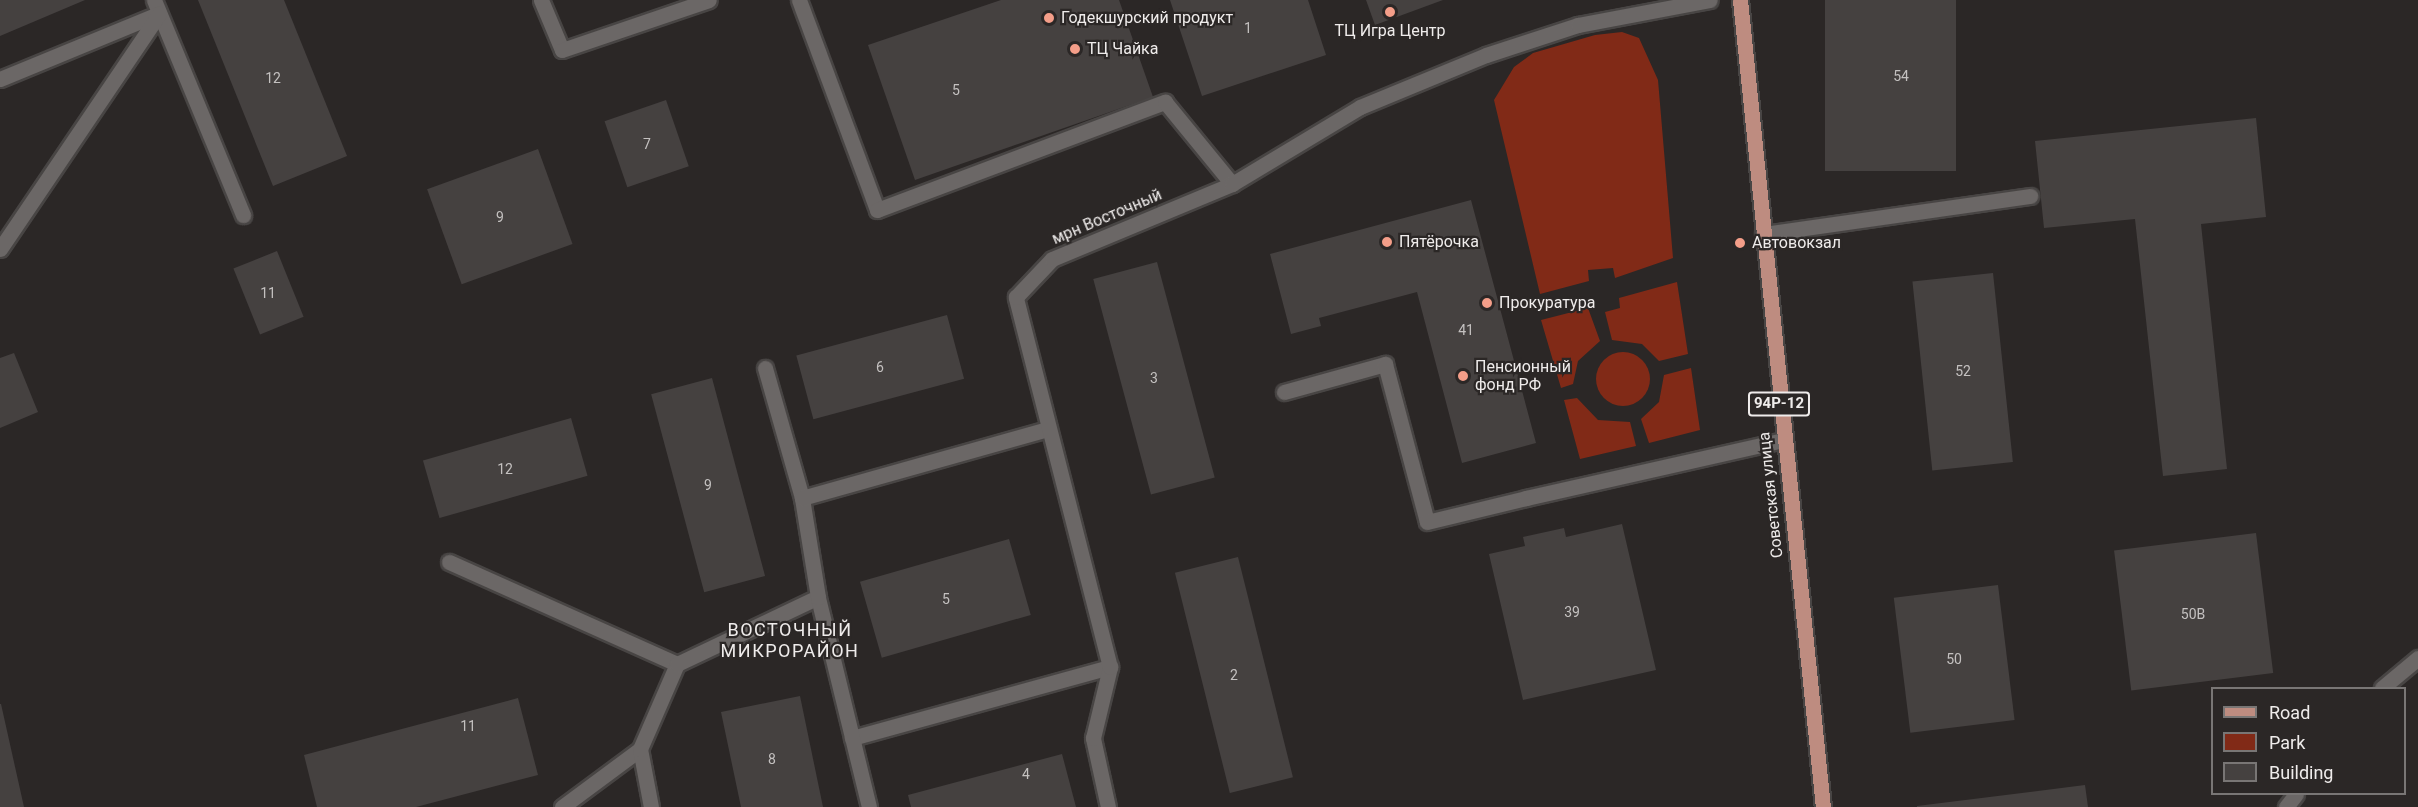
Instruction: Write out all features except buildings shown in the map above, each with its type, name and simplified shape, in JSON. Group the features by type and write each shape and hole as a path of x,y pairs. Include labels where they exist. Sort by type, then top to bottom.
{"main road":[{"name":"Советская улица","path":"1740,0 1783,440 1823,807"}],"street":[{"path":"541,0 562,50 709,0"},
{"path":"799,0 877,210 1164,102 1232,184"},
{"name":"мрн Восточный","path":"1108,807 1093,738 1110,667 1047,429 1016,297 1052,259 1232,184 1360,107 1486,55 1578,25 1710,0"},
{"path":"0,79 156,7"},
{"path":"156,7 243,216"},
{"path":"0,249 156,7"},
{"path":"1763,234 2030,196"},
{"path":"1284,392 1385,364 1427,522 1783,440"},
{"path":"765,368 802,498 818,597 869,807"},
{"path":"802,498 1047,429"},
{"path":"449,562 677,664"},
{"path":"562,807 640,749 677,664 818,597"},
{"path":"2383,687 2393,675 2418,658"},
{"path":"852,738 1110,667"},
{"path":"640,749 651,807"},
{"path":"2286,807 2295,795"}],"green space":[{"path":"1622,32 1639,38 1658,80 1673,258 1615,278 1613,268 1588,270 1589,281 1540,294 1494,100 1514,67 1533,53 1595,35"},
{"path":"1677,282 1688,354 1659,361 1642,344 1612,340 1605,312 1620,308 1619,298"},
{"path":"1588,308 1600,341 1578,361 1573,384 1561,388 1541,320"},
{"path":"1618,352 1628,352 1638,356 1646,364 1650,379 1646,394 1638,402 1628,406 1618,406 1608,402 1600,394 1596,384 1596,374 1600,364 1608,356"},
{"path":"1691,368 1700,430 1649,443 1641,419 1659,402 1664,375"},
{"path":"1577,398 1598,420 1630,422 1636,446 1580,459 1564,400"}],"place":[{"name":"ТЦ Игра Центр","path":"1390,12"},
{"name":"Годекшурский продукт","path":"1049,18"},
{"name":"ТЦ Чайка","path":"1075,49"},
{"name":"Пятёрочка","path":"1387,242"},
{"name":"Автовокзал","path":"1740,243"},
{"name":"Прокуратура","path":"1487,303"},
{"name":"Пенсионный фонд РФ","path":"1463,376"}],"district":[{"name":"ВОСТОЧНЫЙ МИКРОРАЙОН","path":"790,641"}]}
